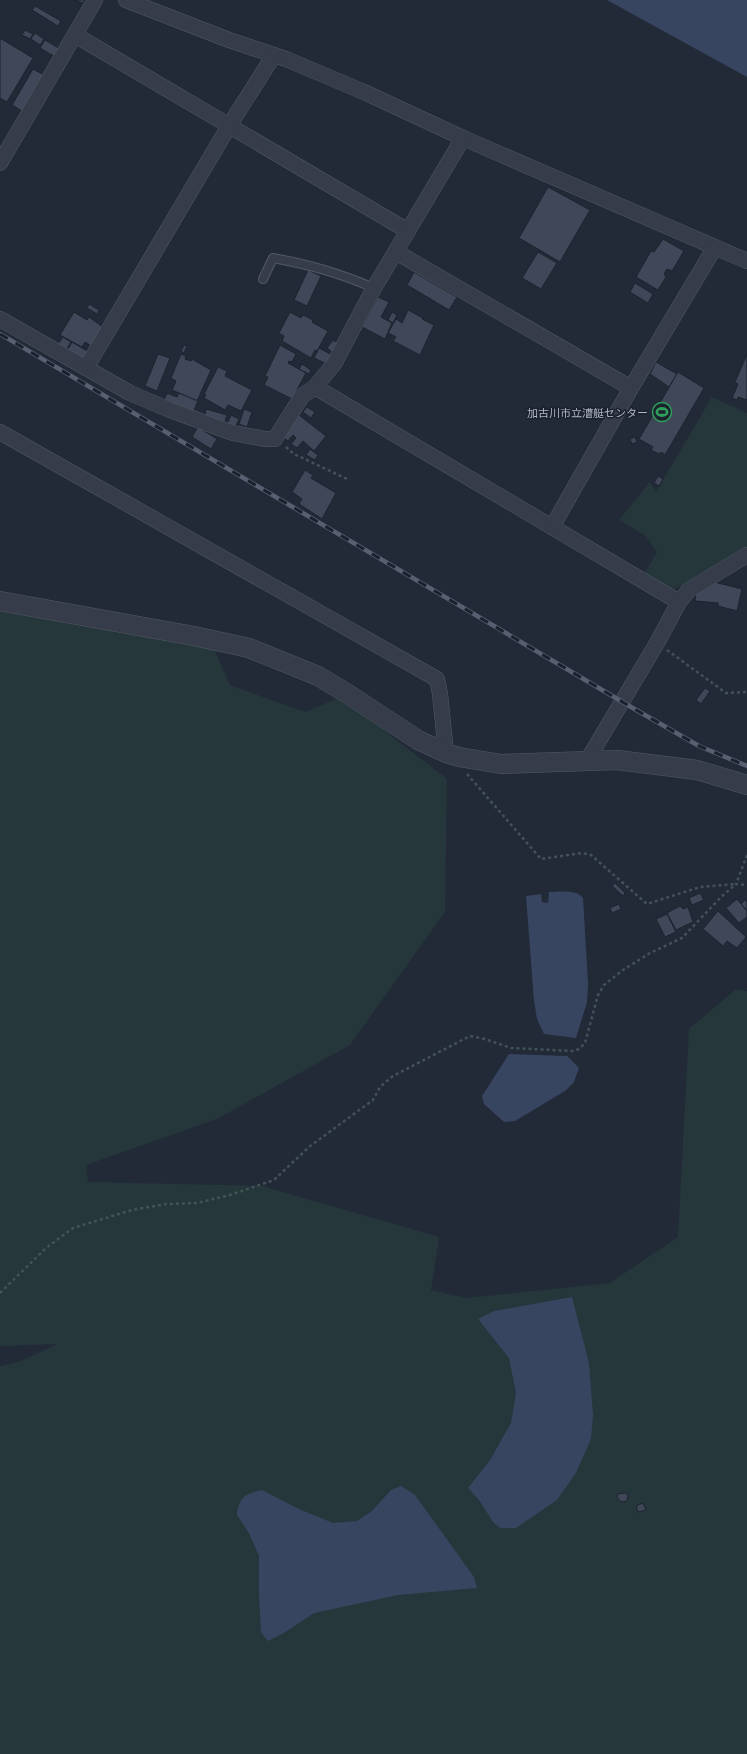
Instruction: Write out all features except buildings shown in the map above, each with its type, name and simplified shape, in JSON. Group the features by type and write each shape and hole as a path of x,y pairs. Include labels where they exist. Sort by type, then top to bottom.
{"street":[{"path":"0,163 95,0"},
{"path":"126,0 229,40 274,55 364,92 463,138 747,261"},
{"path":"75,35 408,231"},
{"path":"86,368 229,126 274,55"},
{"path":"0,318 130,393 233,434 275,439 302,396 315,387 334,364 374,288 463,138"},
{"path":"552,527 631,388 715,247"},
{"path":"396,252 631,388"},
{"path":"315,387 679,602"},
{"path":"0,432 437,680 452,755"},
{"path":"588,759 657,643 679,602 689,590 747,555"},
{"path":"0,601 194,636 249,648 318,676 418,740 452,755 501,764 526,764 588,759 625,760 690,769 747,785"}],"lane":[{"path":"263,279 273,258 305,264 339,273 374,288"}],"path":[{"path":"275,439 294,454 347,479"},
{"path":"657,643 726,693 747,692"},
{"path":"452,755 460,767 541,860 582,853 591,855 647,904 700,887 736,884 747,885"},
{"path":"0,1293 46,1248 73,1228 132,1210 166,1204 197,1203 230,1195 274,1180 309,1147 372,1100 380,1087 393,1076 470,1036 485,1039 511,1048 573,1051 579,1049 585,1043 598,995 604,986 623,970 650,953 682,938 721,897 736,884 747,855"}],"shaded area":[{"path":"712,397 747,413 747,548 683,586 670,590 643,576 657,552 646,536 619,520 650,482 656,492"},
{"path":"0,607 214,649 230,685 305,712 341,697 447,779 445,912 350,1045 217,1119 86,1165 88,1182 262,1186 439,1237 431,1290 466,1298 610,1283 678,1237 689,1029 735,990 747,991 747,1754 0,1754 0,1366 19,1362 57,1344 0,1346"}],"water":[{"path":"607,0 747,0 747,77"},
{"path":"549,892 572,892 577,893 583,898 588,984 587,1002 576,1038 544,1034 537,1019 534,1001 526,896 541,894 542,902 548,903"},
{"path":"509,1054 567,1056 579,1068 574,1082 565,1091 515,1121 504,1122 484,1104 482,1096"},
{"path":"572,1297 589,1363 593,1415 591,1439 576,1473 557,1500 516,1528 500,1528 493,1522 479,1500 468,1488 490,1460 511,1423 516,1393 509,1358 478,1319 494,1311"},
{"path":"401,1486 415,1495 474,1577 477,1588 398,1595 314,1613 284,1633 268,1641 261,1632 259,1556 249,1533 237,1515 241,1501 247,1495 262,1490 299,1509 333,1523 357,1521 372,1511 391,1490"}],"railway":[{"path":"0,334 631,707 699,746 747,766"}],"place":[{"name":"加古川市立漕艇センター","path":"662,412"}]}
